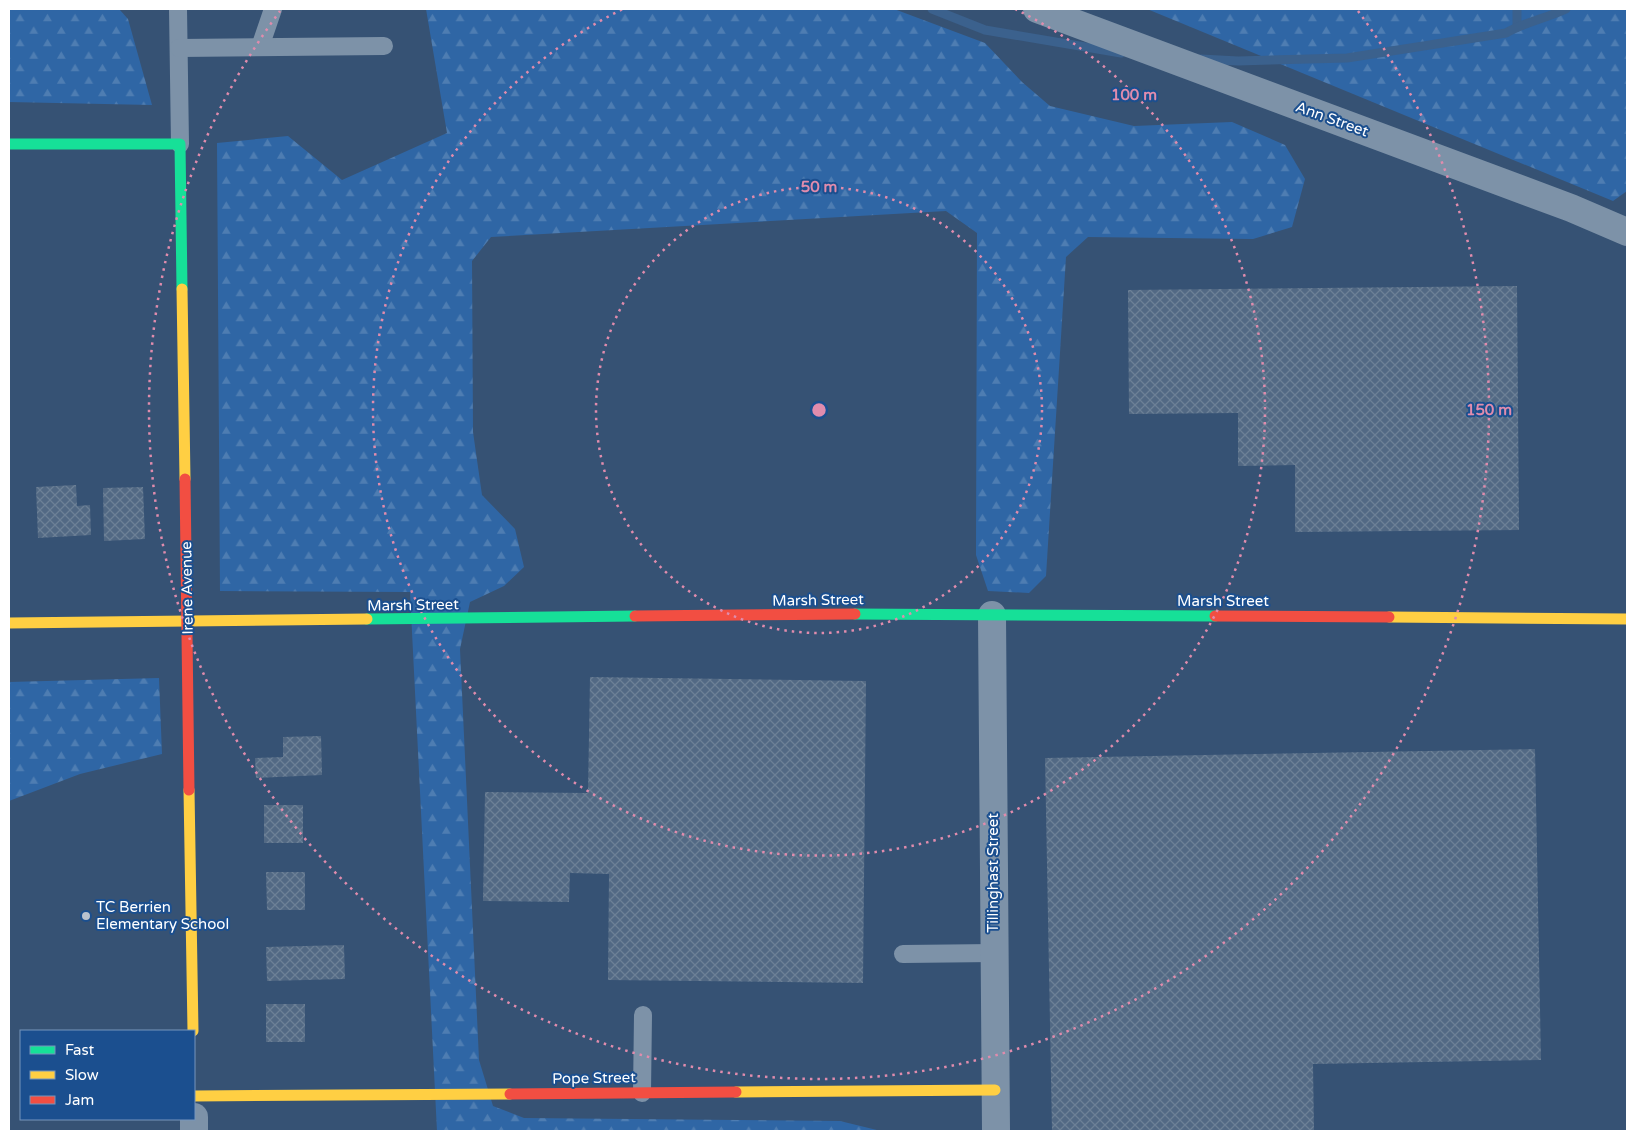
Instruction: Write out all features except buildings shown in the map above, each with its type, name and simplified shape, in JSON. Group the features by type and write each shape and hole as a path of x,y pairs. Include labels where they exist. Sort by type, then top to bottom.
{"street":[{"name":"Ann Street","path":"1036,9 1570,208 1627,232"},
{"path":"9,144 180,144"},
{"name":"Irene Avenue","path":"180,144 193,1030"},
{"name":"Marsh Street","path":"9,624 856,614 1627,619"},
{"name":"Tillinghast Street","path":"992,615 996,1131"},
{"name":"Pope Street","path":"195,1096 995,1090"}],"lane":[{"path":"178,9 180,144"},
{"path":"260,47 273,9"},
{"path":"179,48 384,46"},
{"path":"903,954 994,952"},
{"path":"642,1092 643,1015"}],"green space":[{"path":"9,9 119,9 128,19 152,105 9,102"},
{"path":"426,9 894,9 985,43 1022,82 1050,106 1134,126 1232,122 1285,145 1305,179 1292,227 1253,239 1088,237 1066,257 1046,576 1029,593 988,591 976,555 977,233 946,211 491,237 472,261 473,432 482,495 515,529 524,567 504,586 470,602 460,649 479,1060 493,1106 524,1118 840,1121 881,1131 437,1131 410,592 220,591 217,143 288,136 342,180 447,133"},
{"path":"1147,9 1627,9 1627,191 1613,201"},
{"path":"159,678 162,754 80,774 9,801 9,682"}],"waterway":[{"path":"932,9 985,30 1121,53"},
{"path":"1517,9 1517,27"},
{"path":"1201,59 1238,61 1347,58 1506,33 1566,9"}],"traffic: fast":[{"path":"9,144 180,144 182,289"},
{"path":"855,614 1215,616"},
{"path":"367,619 635,616"}],"traffic: slow":[{"path":"182,289 185,479"},
{"path":"1389,617 1627,619"},
{"path":"9,623 367,619"},
{"path":"189,790 193,1030"},
{"path":"736,1092 995,1090"},
{"path":"195,1096 510,1094"}],"traffic: jam":[{"path":"185,479 189,790"},
{"path":"635,616 855,614"},
{"path":"1215,616 1389,617"},
{"path":"510,1094 736,1092"}],"place":[{"name":"TC Berrien Elementary School","path":"86,916"}]}
